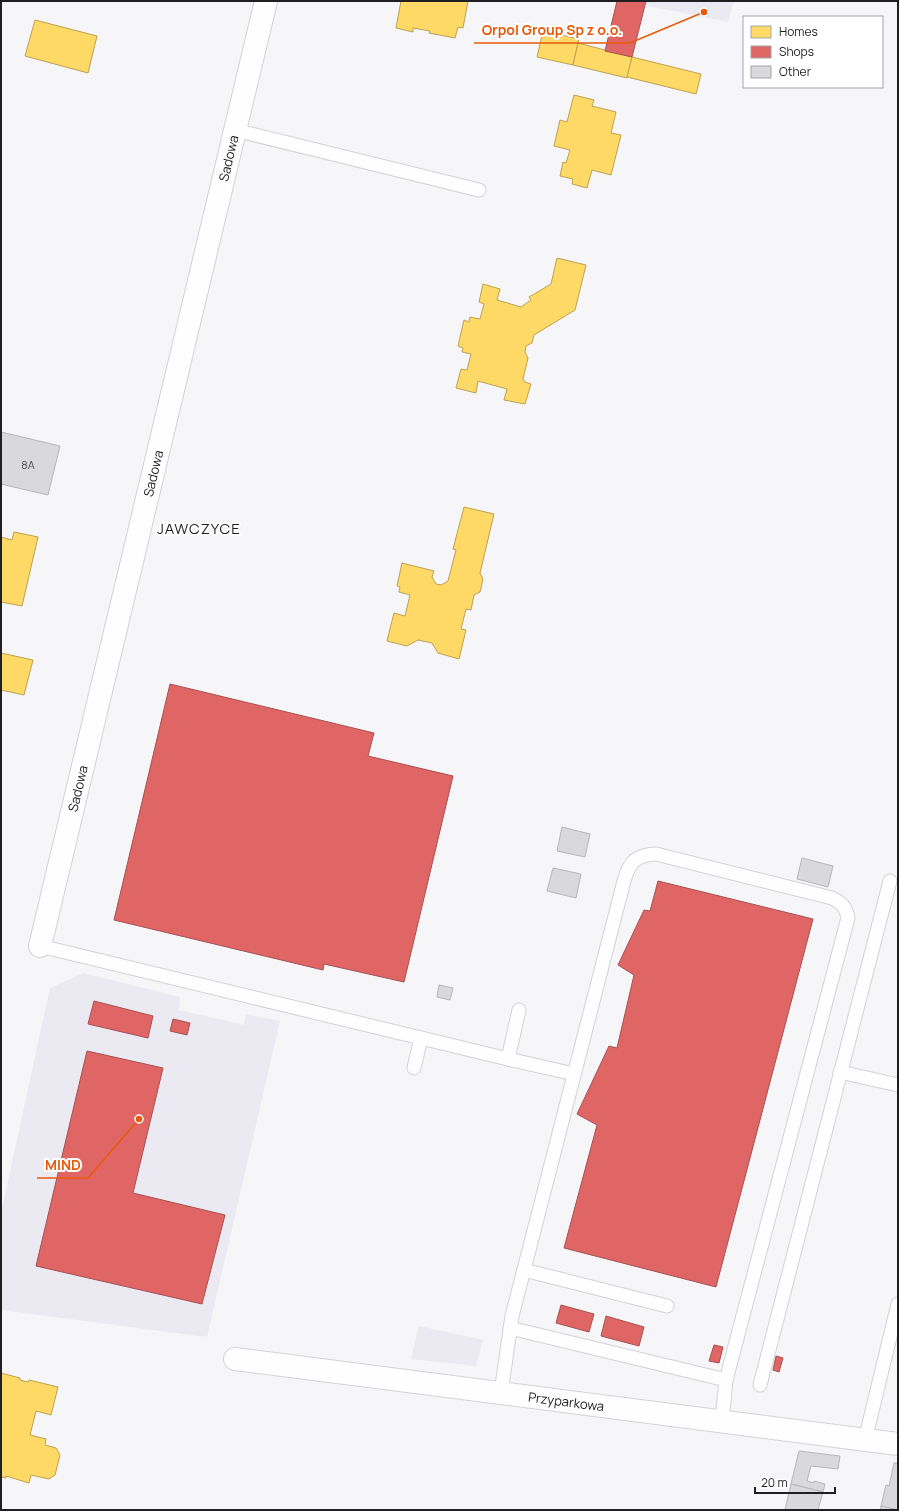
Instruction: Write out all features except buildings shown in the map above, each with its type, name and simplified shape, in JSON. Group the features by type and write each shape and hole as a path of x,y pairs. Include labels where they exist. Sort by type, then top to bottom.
{"street":[{"name":"Sadowa","path":"40,946 266,1"},
{"name":"Przyparkowa","path":"235,1358 898,1444"}],"lane":[{"path":"235,130 479,190"},
{"path":"501,1393 510,1328 624,881 631,864 637,858 656,854 832,898 844,905 847,911 847,923 726,1380 722,1421"},
{"path":"760,1385 890,881"},
{"path":"40,946 574,1074"},
{"path":"508,1059 519,1010"},
{"path":"414,1068 420,1038"},
{"path":"840,1072 898,1085"},
{"path":"524,1270 667,1306"},
{"path":"865,1440 898,1304"},
{"path":"510,1328 726,1380"}],"shaded area":[{"path":"624,1 734,1 728,22"},
{"path":"83,973 180,997 179,1010 244,1025 246,1014 280,1021 207,1337 1,1310 1,1213 50,988"},
{"path":"419,1326 483,1340 476,1366 411,1359"}],"place":[{"name":"Orpol Group Sp z o.o.","path":"704,12"},
{"name":"MIND","path":"139,1119"}],"district":[{"name":"JAWCZYCE","path":"199,529"}]}
